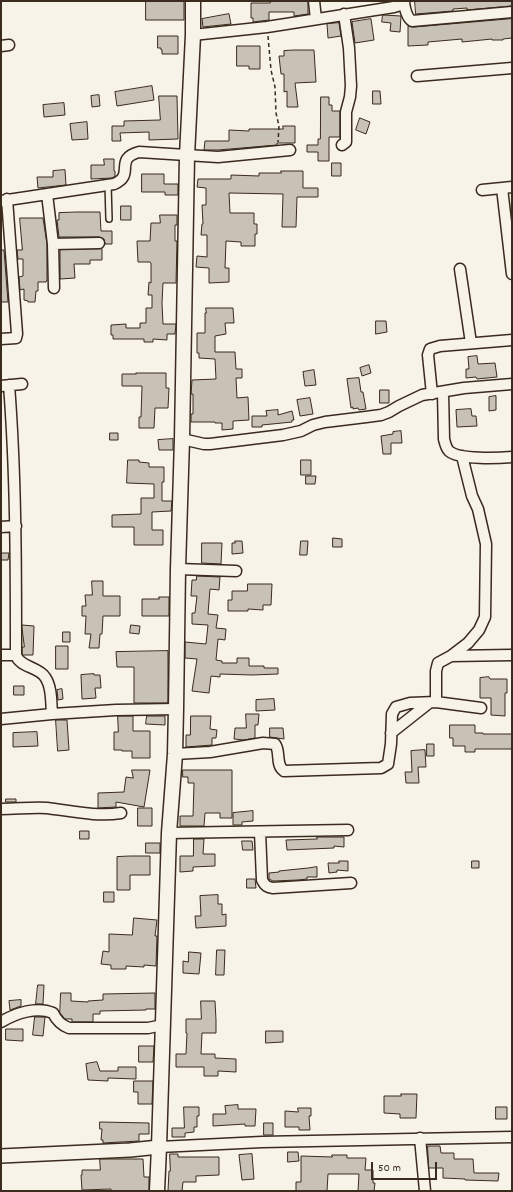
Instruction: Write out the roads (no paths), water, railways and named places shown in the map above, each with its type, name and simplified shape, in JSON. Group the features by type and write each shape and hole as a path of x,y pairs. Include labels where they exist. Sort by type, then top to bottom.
{"main road":[{"path":"157,1191 170,833 175,754 178,569 193,1"}],"street":[{"path":"314,1 316,19"},
{"path":"193,35 267,26 394,7 404,2 409,19 412,21 512,12"},
{"path":"342,145 346,142 346,112 351,86 349,48 344,14"},
{"path":"417,76 512,68"},
{"path":"1,339 16,338 17,334 4,200 121,181 125,170 125,160 131,154 139,152 218,157 290,150"},
{"path":"482,190 507,188 512,274"},
{"path":"47,194 53,244 54,288"},
{"path":"53,244 99,243"},
{"path":"460,269 471,343"},
{"path":"432,394 428,355 430,349 440,346 512,340"},
{"path":"22,384 5,385 12,421 16,526 16,655 18,660 45,676 49,684 52,714"},
{"path":"182,439 210,444 283,435 301,431 313,425 325,422 381,415 422,395 464,388 512,384"},
{"path":"443,392 444,439 449,451 462,456 491,458 512,457"},
{"path":"391,733 433,703 438,663 451,656 468,643 479,630 485,617 486,544 478,509 472,496 462,456"},
{"path":"1,527 16,526"},
{"path":"178,569 236,571"},
{"path":"1,655 16,655"},
{"path":"451,656 512,655"},
{"path":"175,754 210,752 270,743 275,744 278,748 279,764 284,770 380,768 388,764 391,744 392,714 396,707 410,703 433,703 481,708"},
{"path":"1,719 116,710 176,709"},
{"path":"1,809 33,807 110,815 121,813"},
{"path":"170,833 348,830"},
{"path":"260,832 262,880 268,888 351,883"},
{"path":"1,1022 18,1014 47,1010 54,1013 58,1022 69,1028 148,1028 163,1025"},
{"path":"1,1156 262,1142 512,1137"},
{"path":"420,1138 425,1191"}],"lane":[{"path":"108,184 109,219"}]}
